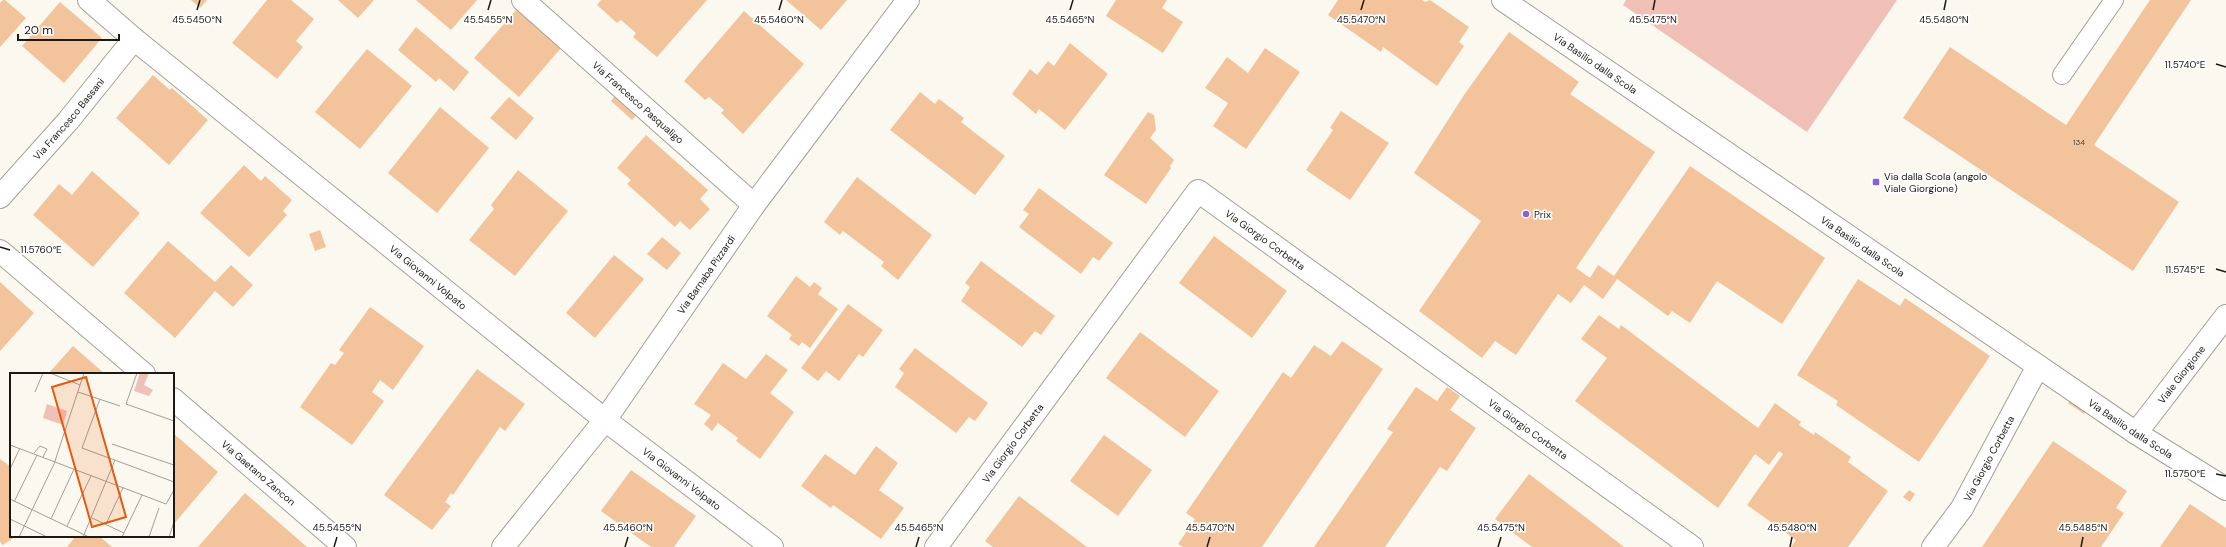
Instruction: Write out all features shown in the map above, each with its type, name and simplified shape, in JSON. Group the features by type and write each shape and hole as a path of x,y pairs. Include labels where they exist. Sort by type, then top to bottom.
{"street":[{"name":"Via Giovanni Volpato","path":"89,0 134,39 605,420 772,547"},
{"name":"Via Francesco Pasqualigo","path":"523,0 754,205"},
{"name":"Via Barnaba Pizzardi","path":"503,547 605,420 754,205 908,0"},
{"name":"Via Basilio dalla Scola","path":"1503,0 2136,433 2226,489"},
{"name":"Via Francesco Bassani","path":"0,197 68,121 134,39"},
{"name":"Via Giorgio Corbetta","path":"936,547 1198,191 1692,547"},
{"path":"0,250 143,373"},
{"name":"Viale Giorgione","path":"2136,433 2226,316"},
{"name":"Via Giorgio Corbetta","path":"1933,547 1962,508 2038,366"},
{"name":"Via Gaetano Zancon","path":"174,400 345,547"}],"lane":[{"path":"2062,75 2114,0"}],"shaded area":[{"path":"1626,0 1897,0 1807,132 1623,5"}],"building":[{"path":"5,0 26,18 0,47 0,3"},
{"path":"191,0 207,0 200,8"},
{"path":"267,0 291,0 314,19 296,41 303,47 277,79 232,43"},
{"path":"338,0 374,0 358,18"},
{"path":"416,0 477,0 451,30"},
{"path":"601,0 707,0 657,57 633,37 636,33 621,20 617,23 597,5"},
{"path":"786,0 847,0 821,30"},
{"path":"1116,0 1167,0 1162,8 1183,22 1163,53 1106,16"},
{"path":"1338,0 1422,0 1425,2 1430,0 1469,27 1459,42 1464,46 1437,86 1383,47 1381,52 1328,15"},
{"path":"2150,0 2191,0 2094,145 2179,202 2133,271 1903,118 1950,47 2066,125"},
{"path":"60,2 102,38 64,83 22,46"},
{"path":"517,9 561,48 519,97 474,58"},
{"path":"744,11 804,64 743,134 721,113 724,110 709,97 705,100 684,81"},
{"path":"416,27 469,72 454,91 439,78 436,82 398,50"},
{"path":"1509,32 1579,82 1570,94 1655,152 1576,268 1590,278 1598,265 1614,276 1690,166 1825,258 1782,324 1717,281 1690,323 1672,311 1668,316 1617,279 1603,299 1584,285 1571,303 1558,294 1516,355 1495,341 1482,358 1419,311 1481,221 1414,173 1464,95"},
{"path":"1070,43 1108,74 1065,130 1039,109 1036,114 1012,94 1030,69 1037,75 1048,61 1054,66"},
{"path":"1265,48 1300,72 1246,149 1213,126 1228,103 1205,88 1227,57 1248,73"},
{"path":"367,49 412,86 360,149 315,112"},
{"path":"153,75 170,90 172,88 208,120 169,165 116,118"},
{"path":"618,91 641,110 632,120 611,101"},
{"path":"920,92 935,104 939,99 964,118 961,122 1005,156 975,195 890,130"},
{"path":"509,97 534,118 516,140 490,118"},
{"path":"440,107 489,148 437,213 388,173"},
{"path":"1341,111 1389,143 1350,200 1306,170 1333,130 1330,128"},
{"path":"1148,112 1154,115 1156,130 1150,138 1174,160 1170,166 1171,168 1146,204 1104,175"},
{"path":"646,135 708,190 700,199 710,209 690,230 680,221 675,227 627,184 631,180 617,168"},
{"path":"244,165 261,181 265,176 292,200 283,211 287,215 249,257 200,213"},
{"path":"518,170 568,211 515,276 469,240 494,209 491,205"},
{"path":"92,171 140,213 93,267 33,215 59,184 72,195"},
{"path":"857,177 932,235 898,280 881,266 884,262 843,231 840,235 824,222"},
{"path":"1039,188 1113,243 1099,261 1093,257 1081,274 1019,227 1029,214 1023,210"},
{"path":"320,230 326,247 315,251 309,234"},
{"path":"1214,236 1287,291 1252,338 1179,283"},
{"path":"662,237 681,253 667,270 647,254"},
{"path":"168,241 215,282 231,265 253,285 233,307 215,291 175,338 124,293"},
{"path":"614,255 644,279 595,338 566,313"},
{"path":"981,261 1055,316 1041,335 1035,331 1022,347 961,301 970,287 965,283"},
{"path":"796,276 810,287 814,282 822,288 818,294 838,309 810,348 802,342 799,346 789,339 792,335 767,316"},
{"path":"1858,279 1900,306 1905,298 1990,356 1919,462 1836,405 1838,401 1797,375"},
{"path":"0,282 34,313 0,351"},
{"path":"848,304 883,330 863,357 859,354 839,381 826,371 818,381 801,368"},
{"path":"370,307 424,346 393,390 380,380 372,392 384,401 352,445 300,407 331,363 335,365 344,353 339,350"},
{"path":"1599,315 1619,329 1621,325 1758,428 1775,403 1801,422 1799,425 1814,435 1815,432 1851,457 1848,462 1888,491 1848,547 1791,547 1796,540 1747,505 1783,454 1779,451 1769,465 1755,454 1718,508 1575,401 1607,358 1581,339"},
{"path":"1140,332 1219,391 1185,437 1106,378"},
{"path":"1342,341 1383,369 1262,547 1183,547 1178,544 1195,519 1186,513 1283,372 1291,378 1314,345 1331,356"},
{"path":"73,346 104,373 49,373"},
{"path":"915,348 988,403 975,421 969,417 956,433 895,387 904,373 899,369"},
{"path":"766,354 788,370 770,393 794,412 760,459 736,441 738,438 718,423 712,431 704,424 711,415 694,404 723,363 746,379"},
{"path":"477,369 525,404 505,431 500,427 453,495 451,493 445,502 451,506 432,530 384,495"},
{"path":"1416,387 1437,401 1447,387 1460,396 1450,410 1476,428 1447,471 1440,467 1385,547 1314,547 1393,432 1387,429"},
{"path":"2073,397 2088,408 2084,414 2068,403"},
{"path":"174,434 218,472 174,524"},
{"path":"1104,435 1152,470 1118,516 1070,481"},
{"path":"2053,441 2127,491 2116,508 2124,513 2101,547 1982,547"},
{"path":"876,446 898,463 879,490 904,508 881,539 833,505 831,508 801,486 825,454 855,475"},
{"path":"0,459 10,466 10,537 15,537 3,545 0,542"},
{"path":"631,470 696,516 674,547 651,547 601,511"},
{"path":"1529,474 1624,547 1532,547 1495,519"},
{"path":"1909,490 1915,494 1910,502 1903,497"},
{"path":"245,493 307,547 198,547"},
{"path":"1019,496 1087,547 993,547 985,541"},
{"path":"2190,504 2226,528 2226,547 2160,547"},
{"path":"75,537 100,537 112,547 67,547"}],"place":[{"name":"Via dalla Scola (angolo Viale Giorgione)","path":"1876,182"},
{"name":"Prix","path":"1526,214"}]}
